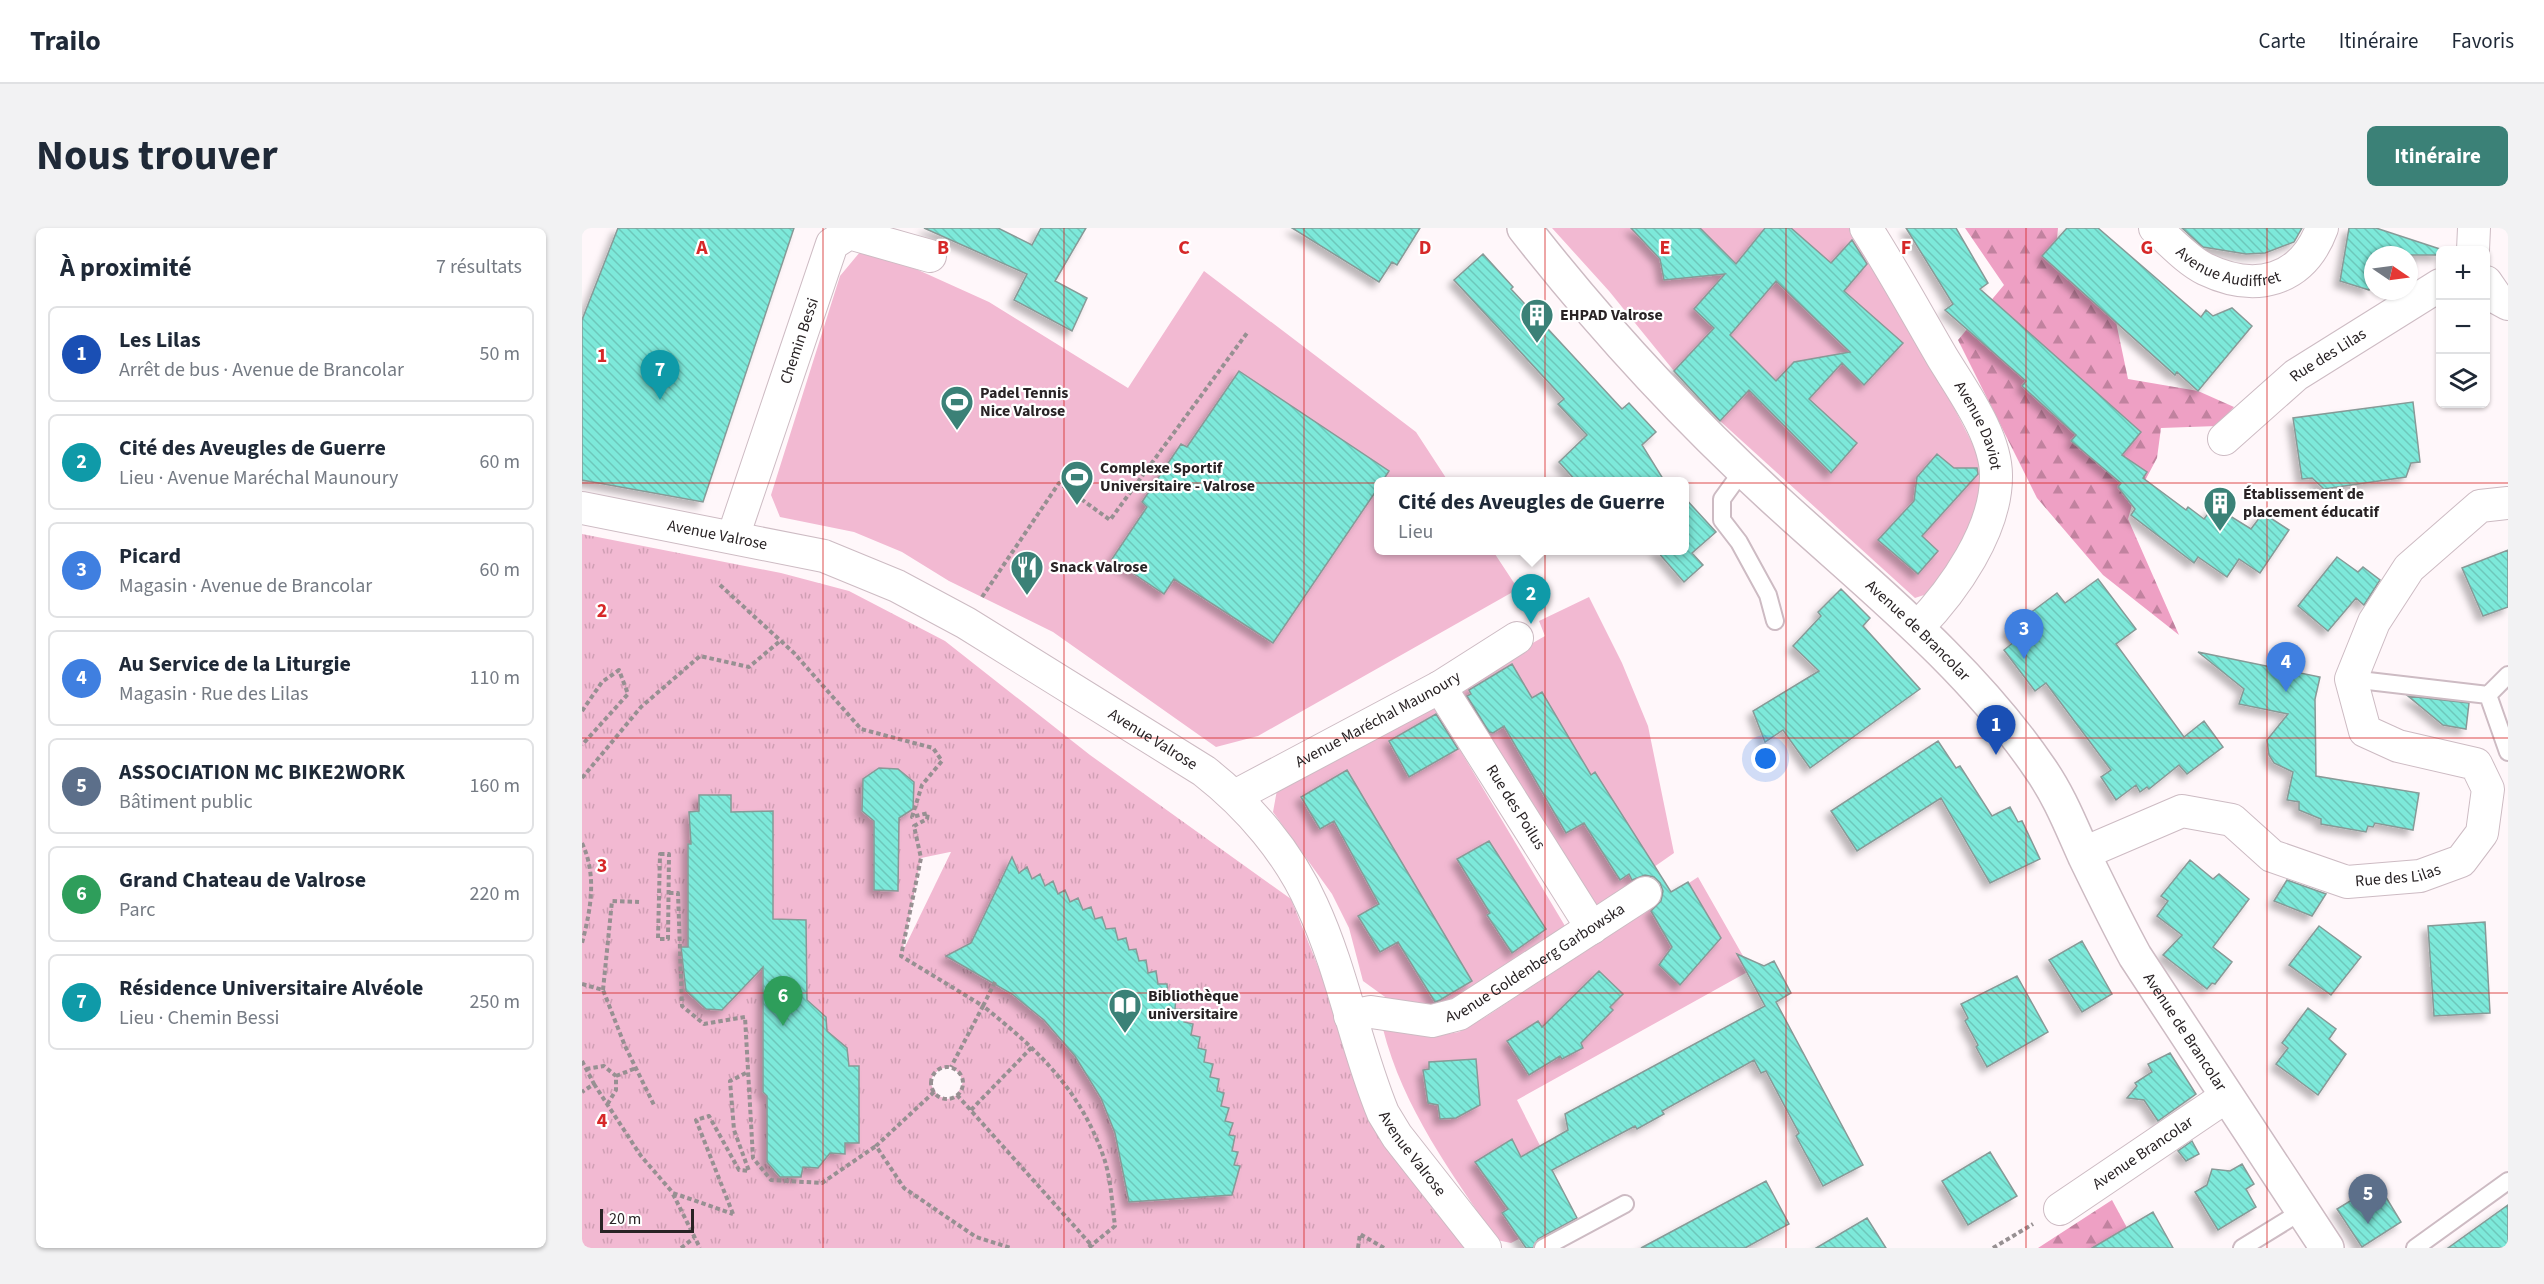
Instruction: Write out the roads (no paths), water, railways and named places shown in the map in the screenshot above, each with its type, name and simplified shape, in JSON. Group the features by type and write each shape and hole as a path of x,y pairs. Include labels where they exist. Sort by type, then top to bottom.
{"street":[{"name":"Avenue de Brancolar","path":"1524,228 1595,317 1693,423 1918,627 2010,728 2039,767 2072,824 2135,956 2327,1248"},
{"name":"Avenue Daviot","path":"1866,228 1985,432 1996,474 1993,509 1978,543 1935,608 1918,627"},
{"name":"Avenue Audiffret","path":"2155,228 2204,269 2250,283 2289,274 2316,245 2322,228"},
{"path":"2473,246 2474,228"},
{"name":"Chemin Bessi","path":"733,537 832,244 849,233 930,256"},
{"name":"Rue des Lilas","path":"2224,439 2296,375 2436,288"},
{"path":"2351,679 2374,622 2409,568 2480,506 2508,503"},
{"name":"Avenue Valrose","path":"582,508 824,556 856,568 966,623 1204,771 1235,795 1284,858 1312,904 1372,1086 1397,1136 1485,1248"},
{"name":"Avenue Maréchal Maunoury","path":"1235,795 1440,687 1517,638"},
{"name":"Rue des Lilas","path":"2084,853 2182,811 2232,820 2272,856 2347,882 2420,876 2461,861 2482,833 2488,789 2476,764 2398,746 2365,731 2351,679"},
{"name":"Rue des Poilus","path":"1440,687 1593,928"},
{"name":"Avenue Goldenberg Garbowska","path":"1350,1016 1371,1012 1432,1021 1460,1014 1645,893"},
{"name":"Avenue Brancolar","path":"2060,1209 2227,1096"}],"lane":[{"path":"1743,470 1722,499 1722,520 1738,542 1768,595 1775,621"},
{"path":"2488,695 2508,675"},
{"path":"2351,679 2488,695"},
{"path":"2488,695 2508,752"},
{"path":"2415,1248 2508,1181"},
{"path":"1543,1248 1624,1204"},
{"path":"2242,1248 2302,1211"}],"place":[{"name":"EHPAD Valrose","path":"1537,344"},
{"name":"Résidence Universitaire Alvéole","path":"660,400"},
{"name":"Padel Tennis Nice Valrose","path":"957,431"},
{"name":"Complexe Sportif Universitaire - Valrose","path":"1077,506"},
{"name":"Établissement de placement éducatif","path":"2220,532"},
{"name":"Snack Valrose","path":"1027,596"},
{"name":"Cité des Aveugles de Guerre","path":"1531,624"},
{"name":"Picard","path":"2024,659"},
{"name":"Au Service de la Liturgie","path":"2286,692"},
{"name":"Les Lilas","path":"1996,755"},
{"name":"Grand Chateau de Valrose","path":"783,1026"},
{"name":"Bibliothèque universitaire","path":"1125,1034"},
{"name":"ASSOCIATION MC BIKE2WORK","path":"2368,1224"}]}
